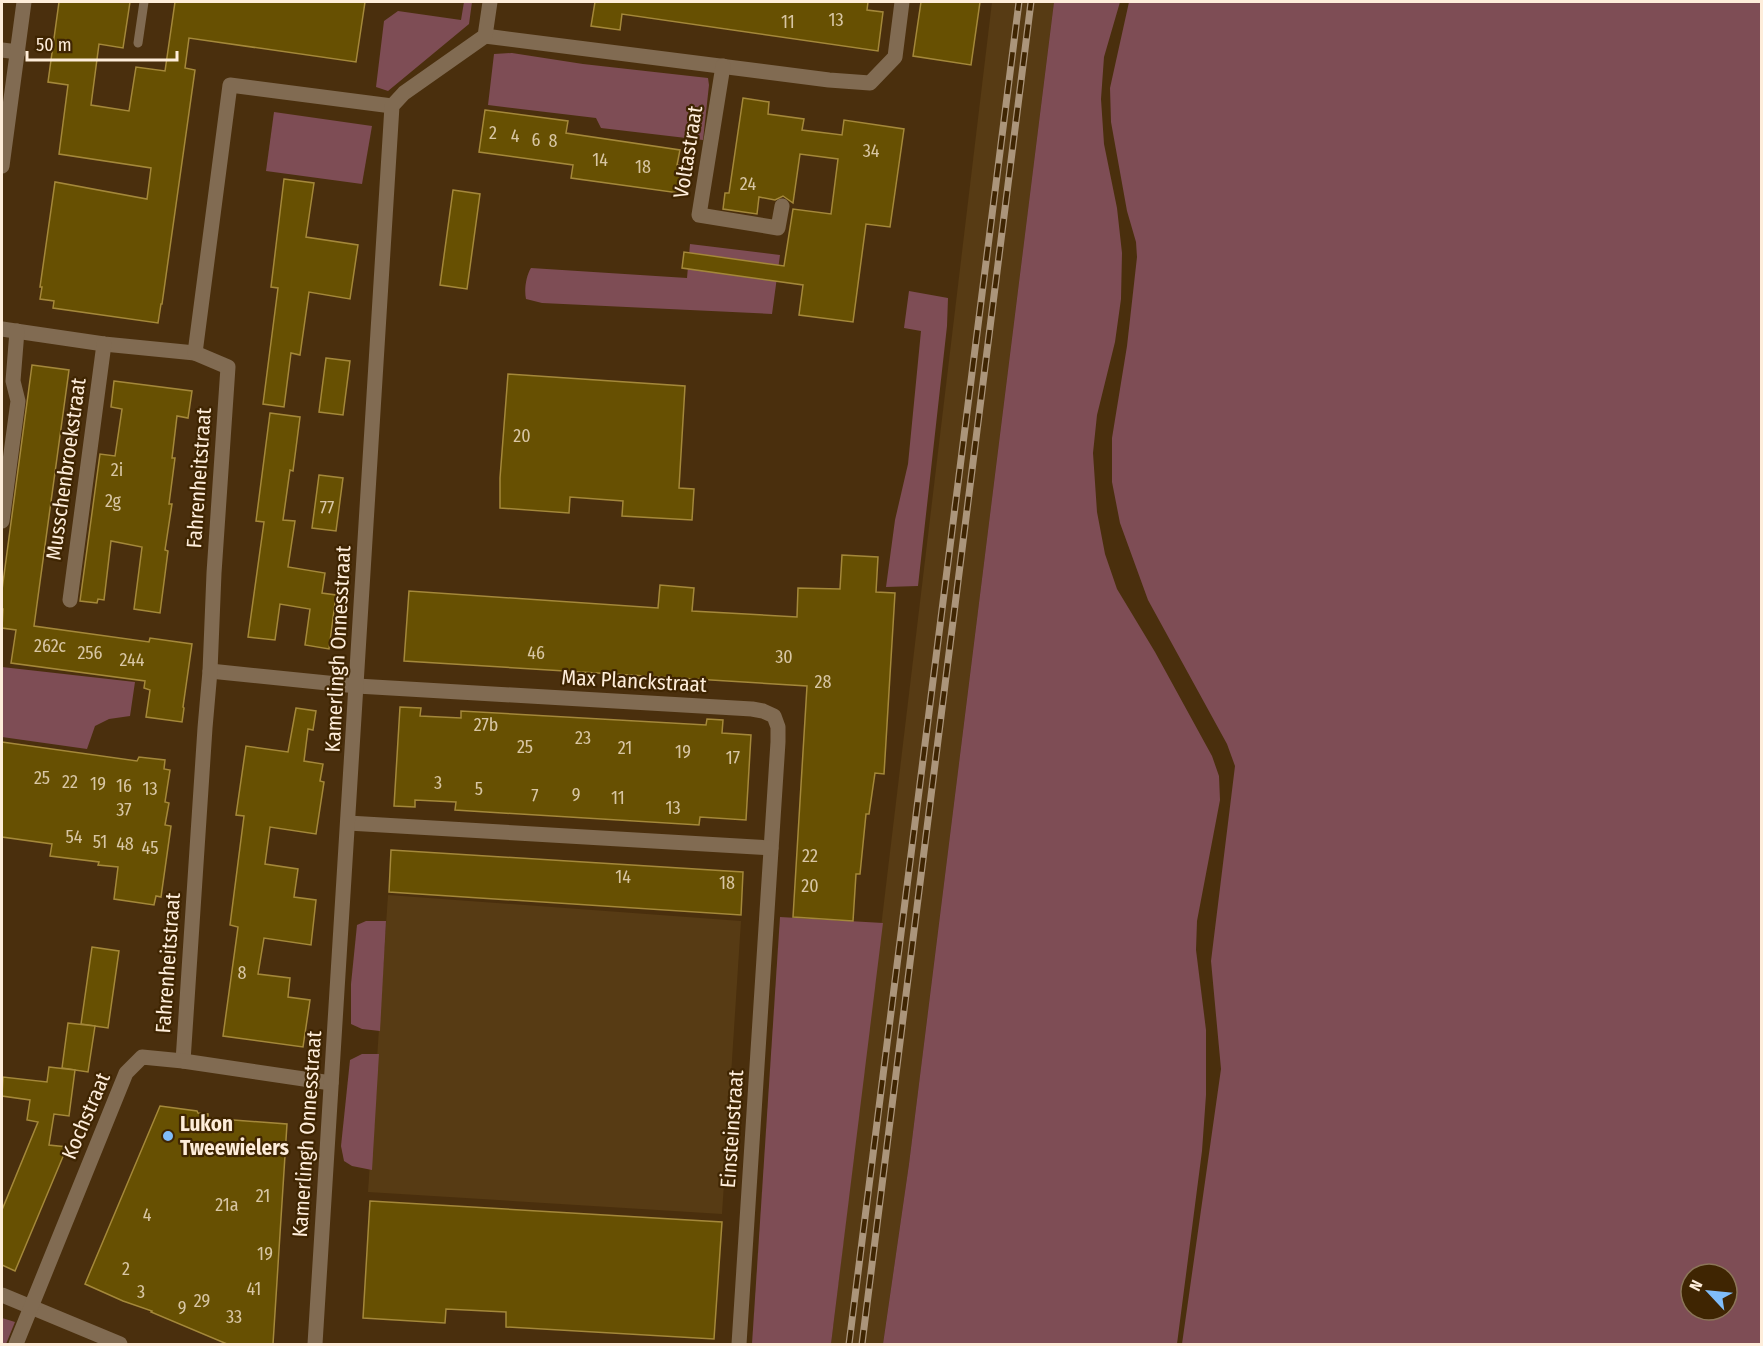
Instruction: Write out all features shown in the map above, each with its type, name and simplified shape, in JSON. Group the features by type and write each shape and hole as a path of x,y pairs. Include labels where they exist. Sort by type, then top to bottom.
{"street":[{"path":"2,166 24,2"},
{"path":"485,36 490,2"},
{"path":"2,521 18,401 13,381 9,330 104,344 195,353 230,85 392,106 404,93 485,36 829,80 870,83 896,57 902,2"},
{"path":"2,50 18,52"},
{"name":"Voltastraat","path":"723,66 699,215 778,228 782,206"},
{"name":"Kamerlingh Onnesstraat","path":"315,1344 392,106"},
{"name":"Musschenbroekstraat","path":"70,600 104,344"},
{"name":"Fahrenheitstraat","path":"183,1061 228,367 195,353"},
{"path":"210,671 357,686"},
{"name":"Max Planckstraat","path":"357,686 752,709 769,712 777,720 778,727 767,917"},
{"path":"348,823 771,848"},
{"name":"Einsteinstraat","path":"739,1344 767,917"},
{"name":"Kochstraat","path":"32,1308 126,1073 142,1057 331,1083"},
{"path":"2,1295 120,1344"},
{"path":"16,1344 32,1308"}],"lane":[{"path":"138,43 144,2"}],"shaded area":[{"path":"464,2 472,2 469,24 388,91 376,87 384,21 398,11 461,20"},
{"path":"992,2 1054,2 909,1164 883,1344 831,1344"},
{"path":"1054,2 1120,2 1104,57 1101,99 1104,144 1117,208 1122,253 1121,299 1115,342 1097,415 1093,453 1097,512 1105,554 1117,589 1155,652 1212,756 1219,776 1220,800 1197,921 1196,950 1206,1030 1206,1095 1202,1151 1177,1344 883,1344 909,1164"},
{"path":"1129,2 1761,2 1761,1344 1182,1344 1221,1069 1211,961 1235,766 1227,744 1148,600 1120,523 1112,482 1112,438 1127,346 1137,257 1136,242 1127,211 1111,122 1110,88"},
{"path":"512,53 583,64 708,78 703,140 601,128 596,118 488,105 494,54"},
{"path":"274,112 372,126 362,184 266,171"},
{"path":"690,244 780,255 772,314 542,303 526,299 526,283 531,268 687,278"},
{"path":"909,291 948,298 947,326 918,586 886,587 895,520 908,464 921,331 904,328"},
{"path":"2,667 135,682 130,716 109,719 95,726 87,749 2,737"},
{"path":"388,895 741,921 722,1214 368,1192"},
{"path":"780,917 883,923 831,1344 752,1344"},
{"path":"366,921 386,921 380,1031 362,1029 351,1024 351,984 357,925"},
{"path":"362,1054 379,1054 372,1170 352,1166 344,1161 341,1146 350,1060"},
{"path":"2,1318 15,1322 6,1344 2,1344"}],"building":[{"path":"59,2 130,2 123,48 99,44 91,105 129,111 136,67 165,71 175,2 365,2 356,62 189,38 185,68 195,70 158,323 53,308 54,301 40,299 55,182 147,199 151,168 59,154 68,85 48,82"},
{"path":"595,2 868,2 867,10 883,12 878,51 622,14 620,30 591,26"},
{"path":"921,2 980,2 971,65 913,56"},
{"path":"743,98 769,102 768,114 804,119 802,130 842,135 844,120 904,129 890,227 866,224 853,322 799,315 803,285 682,268 684,252 784,266 793,209 831,214 838,159 800,154 793,203 783,196 775,200 759,197 757,214 723,209 725,193 729,193"},
{"path":"485,110 568,121 566,133 680,150 677,165 690,167 686,194 571,178 573,165 479,152"},
{"path":"284,179 314,183 306,237 358,245 350,299 309,292 300,355 291,353 284,407 263,404 278,288 271,287"},
{"path":"453,190 480,194 467,289 440,285"},
{"path":"326,358 350,361 343,415 319,412"},
{"path":"32,365 69,370 34,626 149,642 150,638 192,644 182,722 146,717 150,690 144,688 145,681 11,663 16,630 2,628 2,590"},
{"path":"508,374 685,386 679,488 694,489 692,520 622,516 623,501 570,497 569,513 500,508"},
{"path":"114,381 192,391 188,418 177,416 172,458 175,458 169,504 172,504 165,550 168,551 160,613 134,609 142,547 111,541 104,600 98,599 97,603 80,601 100,454 115,456 122,409 111,407"},
{"path":"270,413 300,417 293,471 290,470 283,520 295,521 288,567 325,573 322,593 336,595 329,649 305,645 310,609 280,604 275,640 248,637 264,522 256,521"},
{"path":"319,475 343,478 336,531 312,528"},
{"path":"842,555 878,557 876,592 895,593 884,774 875,773 869,814 866,814 860,874 856,874 853,921 793,917 807,686 404,661 409,591 658,608 660,585 694,588 692,611 797,617 798,588 840,589"},
{"path":"400,707 421,708 420,716 461,718 461,711 706,725 707,719 723,720 722,733 751,735 746,820 700,817 699,825 455,810 456,802 415,800 415,807 394,806"},
{"path":"296,708 316,711 313,730 308,729 304,761 323,764 320,781 324,782 316,834 270,827 265,864 298,869 294,897 316,900 311,945 264,938 258,974 290,978 288,997 310,1000 303,1047 223,1036 238,927 230,925 244,816 236,815 246,746 288,752"},
{"path":"2,742 137,761 139,757 165,760 164,769 170,770 165,802 169,803 165,825 171,826 161,897 156,896 154,905 114,899 118,867 98,865 99,862 50,856 52,844 2,837"},
{"path":"391,850 743,872 741,915 389,892"},
{"path":"92,947 119,951 108,1028 81,1024"},
{"path":"68,1023 95,1026 88,1072 62,1068"},
{"path":"49,1067 75,1070 69,1116 54,1114 49,1145 67,1147 15,1271 2,1265 2,1210 38,1122 27,1120 30,1100 2,1096 3,1077 47,1082"},
{"path":"160,1106 197,1111 208,1114 208,1118 287,1124 273,1344 227,1344 85,1284"},
{"path":"370,1201 722,1222 714,1339 506,1327 506,1312 446,1309 445,1323 363,1318"}],"railway":[{"path":"849,1344 1019,2"},
{"path":"862,1344 1031,2"}],"place":[{"name":"Lukon Tweewielers","path":"168,1136"}]}
